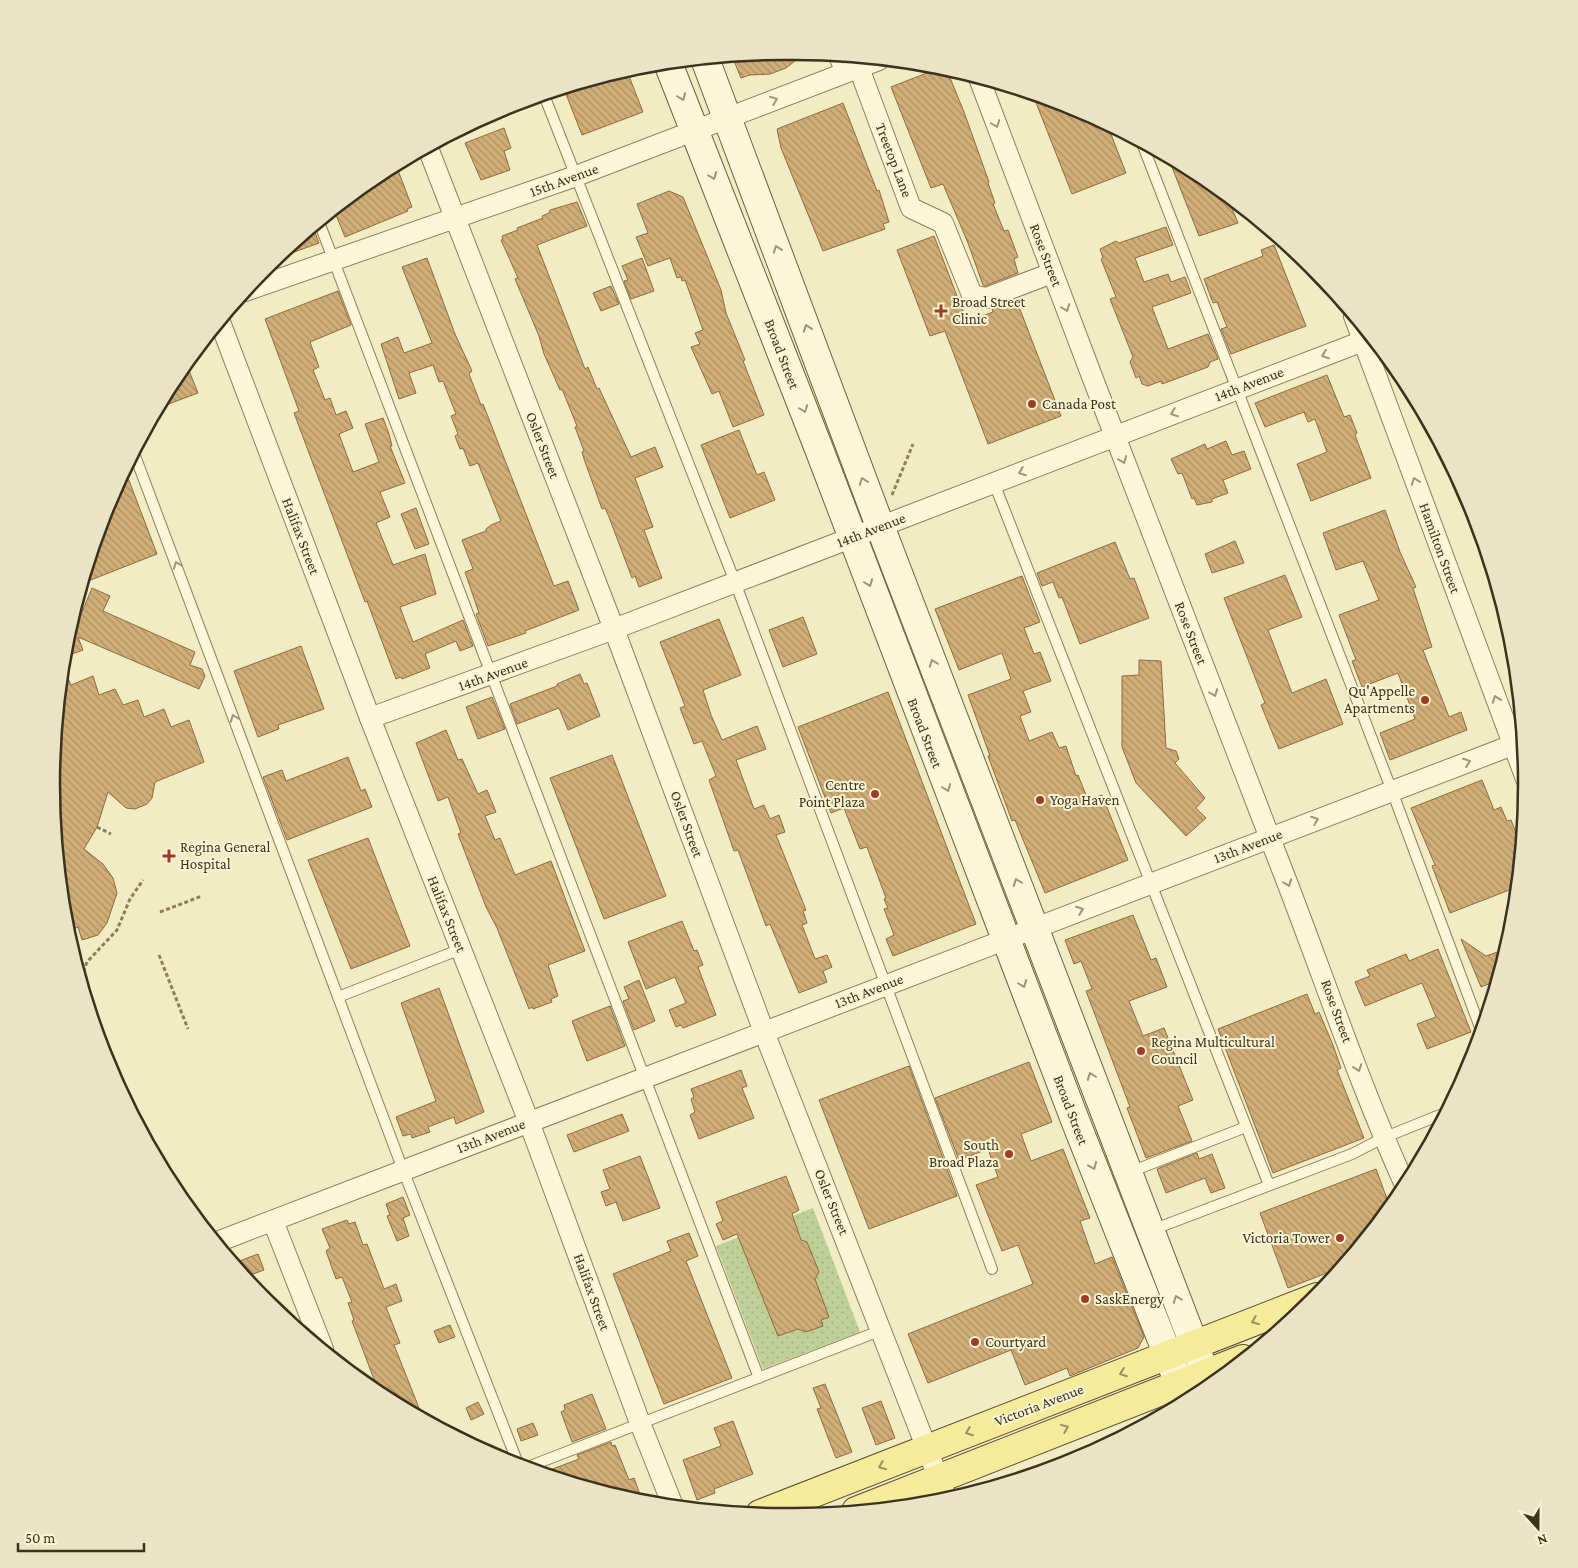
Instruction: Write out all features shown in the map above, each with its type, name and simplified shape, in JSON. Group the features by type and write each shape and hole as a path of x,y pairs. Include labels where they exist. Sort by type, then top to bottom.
{"main road":[{"name":"Broad Street","path":"707,64 880,526 1207,1378"},
{"name":"Broad Street","path":"670,69 852,537 1005,939 1183,1392"},
{"name":"Victoria Avenue","path":"777,1507 1297,1304"},
{"name":"Victoria Avenue","path":"897,1501 943,1489 1197,1385"}],"street":[{"name":"15th Avenue","path":"259,286 576,176 868,64"},
{"name":"Treetop Lane","path":"850,71 911,208 943,223 972,295 986,298 1052,273"},
{"name":"Rose Street","path":"982,85 1114,436 1384,1138 1402,1177"},
{"name":"Osler Street","path":"430,153 614,629 764,1032 943,1489"},
{"name":"Halifax Street","path":"222,328 370,718 529,1122 640,1423 670,1499"},
{"name":"14th Avenue","path":"370,718 614,629 1365,340"},
{"name":"Hamilton Street","path":"1369,344 1516,738"},
{"name":"13th Avenue","path":"222,1240 1516,744"},
{"path":"273,1221 319,1338"}],"lane":[{"path":"840,62 850,71"},
{"path":"546,100 735,582 884,985 992,1269"},
{"path":"1145,151 1392,791 1478,1022"},
{"path":"321,228 759,1378"},
{"path":"137,461 403,1170 515,1456"},
{"path":"994,483 1269,1185"},
{"path":"338,997 461,949"},
{"path":"1151,1230 1352,1154 1384,1138 1436,1117"},
{"path":"1129,1172 1246,1128"},
{"path":"535,1464 882,1330"}],"path":[{"path":"880,526 914,444"},
{"path":"97,827 111,834"},
{"path":"84,969 87,962 117,930 130,899 143,880"},
{"path":"160,912 202,896"},
{"path":"159,954 188,1029"}],"green space":[{"path":"813,1208 860,1332 763,1369 716,1246"}],"building":[{"path":"796,60 786,68 770,74 750,75 741,78 735,62"},
{"path":"927,73 950,78 989,182 995,203 993,204 1004,231 1008,230 1018,257 1014,259 1018,273 985,286 983,285 968,243 943,184 931,188 891,87"},
{"path":"629,77 643,112 582,135 566,94"},
{"path":"1035,101 1111,133 1126,173 1072,194"},
{"path":"843,103 877,191 879,190 889,222 883,224 885,229 823,251 781,148 777,129"},
{"path":"504,128 511,148 504,151 510,170 481,180 465,143"},
{"path":"1172,167 1232,208 1238,223 1199,236"},
{"path":"399,172 412,207 407,209 408,211 345,237 336,216"},
{"path":"669,191 683,197 721,290 726,313 764,415 733,427 719,391 712,394 691,347 700,344 695,333 703,330 685,280 682,281 681,277 677,278 670,258 648,266 636,237 648,233 637,204"},
{"path":"577,202 587,226 537,245 585,369 588,367 631,457 655,447 663,467 635,478 653,527 644,530 662,578 639,587 635,576 632,578 605,508 602,509 584,459 582,452 584,451 575,427 577,426 562,389 560,390 544,354 539,336 515,279 518,278 501,240 503,239 502,236 518,230 517,228 543,218 542,216 549,213 550,210"},
{"path":"1166,227 1173,245 1135,258 1144,282 1168,274 1171,282 1185,277 1191,293 1152,307 1168,349 1208,334 1218,359 1210,362 1208,367 1162,384 1161,381 1148,386 1142,384 1139,376 1136,378 1130,362 1133,357 1110,299 1116,297 1101,259 1103,258 1100,249 1116,241 1119,243"},
{"path":"315,233 319,243 294,252"},
{"path":"934,236 967,322 993,312 992,309 1016,299 1061,416 988,444 945,331 930,336 897,250"},
{"path":"1274,245 1306,326 1231,354 1221,329 1227,327 1217,302 1213,303 1204,279 1263,256 1261,250"},
{"path":"427,258 455,334 472,371 469,374 481,405 483,404 554,586 568,581 579,610 525,631 526,633 488,646 476,614 479,613 465,572 473,569 462,540 486,531 491,525 501,521 478,463 470,466 463,448 460,449 455,436 458,434 451,416 456,414 443,381 439,382 433,365 409,373 416,393 399,399 381,344 398,337 404,353 432,343 402,267"},
{"path":"642,258 654,291 631,299 624,281 628,280 622,266"},
{"path":"611,286 619,304 601,311 593,293"},
{"path":"338,291 351,325 310,342 319,367 313,370 325,400 330,398 336,415 346,411 353,428 339,434 353,472 379,462 365,424 383,418 389,434 392,446 390,446 405,483 380,492 390,517 376,523 393,565 425,554 436,594 400,607 413,642 463,620 473,646 460,651 456,641 425,654 430,668 402,679 401,677 396,679 367,601 365,602 294,413 299,411 265,319"},
{"path":"189,372 198,393 168,404"},
{"path":"1327,375 1344,417 1350,415 1357,433 1355,435 1371,478 1311,501 1297,464 1327,452 1315,419 1308,422 1304,412 1265,427 1255,403"},
{"path":"739,430 757,475 764,472 775,500 730,518 701,445"},
{"path":"1226,441 1232,455 1244,451 1251,469 1223,480 1228,493 1212,499 1212,502 1197,505 1194,498 1192,499 1182,473 1178,474 1171,459 1205,444 1207,449"},
{"path":"128,479 157,554 90,580 98,551"},
{"path":"416,508 429,544 415,549 401,514"},
{"path":"1385,510 1400,552 1416,587 1413,588 1432,647 1423,650 1449,717 1461,712 1467,730 1390,760 1380,733 1415,719 1398,673 1362,687 1352,661 1356,660 1339,615 1379,600 1363,561 1336,570 1323,533"},
{"path":"1235,541 1244,563 1212,573 1205,554"},
{"path":"1115,542 1130,579 1134,578 1149,618 1080,644 1062,597 1059,598 1053,582 1042,586 1037,573"},
{"path":"1285,575 1302,617 1268,630 1292,693 1326,679 1343,724 1279,749 1261,705 1265,703 1224,598"},
{"path":"1022,576 1040,622 1024,628 1034,654 1040,652 1051,681 1023,691 1031,712 1020,716 1029,741 1052,732 1059,748 1066,746 1076,776 1078,775 1088,800 1102,795 1128,860 1045,893 1015,820 1012,821 968,695 1011,679 1002,653 959,670 935,609"},
{"path":"92,588 110,596 103,611 195,652 190,665 202,669 205,676 199,689 78,637 83,650 72,654 82,612"},
{"path":"803,617 817,654 783,667 769,630"},
{"path":"719,619 741,675 703,690 711,715 722,740 757,726 766,749 736,760 754,809 764,805 770,819 779,815 785,832 776,835 806,910 803,911 807,923 802,925 815,959 827,955 832,967 823,971 827,982 799,993 770,924 766,926 738,850 734,851 709,780 716,776 702,741 694,744 680,708 685,706 660,642"},
{"path":"301,646 324,709 278,725 279,729 258,737 234,671"},
{"path":"1139,660 1161,661 1166,748 1176,751 1179,759 1175,763 1205,798 1196,808 1206,818 1186,836 1136,783 1122,747 1122,676 1139,675"},
{"path":"580,674 584,684 587,683 600,716 568,730 559,708 517,724 510,704 557,686 557,684"},
{"path":"93,676 99,695 115,689 123,705 138,700 144,717 164,709 171,727 189,720 204,762 155,782 152,798 147,804 135,809 126,808 108,792 97,827 84,849 103,864 113,878 117,893 107,923 98,935 82,940 78,927 75,928 66,879 60,784 62,737 68,678 71,685"},
{"name":"Centre Point Plaza","path":"888,692 976,924 893,956 886,939 894,935 884,909 888,908 884,899 886,898 867,847 860,849 844,808 831,813 798,727"},
{"path":"492,697 505,729 478,739 466,707"},
{"path":"446,730 458,760 462,759 478,794 487,790 496,812 485,816 495,840 500,838 515,875 551,861 585,951 548,965 558,996 551,999 552,1002 533,1009 532,1007 529,1009 497,928 486,907 458,834 461,833 448,797 438,801 416,743"},
{"path":"612,755 666,896 604,919 550,778"},
{"path":"348,757 361,791 365,789 372,807 287,840 263,777 282,770 286,781"},
{"path":"1482,780 1494,810 1501,807 1507,821 1511,820 1516,832 1510,890 1450,913 1432,866 1435,865 1411,808"},
{"path":"368,838 410,946 351,969 308,860"},
{"path":"1133,915 1151,960 1156,958 1167,987 1129,1001 1143,1036 1164,1028 1193,1100 1178,1106 1192,1141 1146,1158 1127,1108 1130,1107 1086,991 1092,989 1081,961 1074,964 1065,940"},
{"path":"682,921 694,951 697,950 703,965 698,967 716,1015 683,1028 681,1025 676,1027 669,1010 686,1003 675,977 646,989 628,942"},
{"path":"1461,939 1486,956 1498,952 1489,984 1481,987"},
{"path":"1438,949 1471,1032 1427,1049 1417,1024 1436,1017 1422,983 1365,1006 1355,982 1370,976 1367,970 1406,954 1409,961"},
{"path":"639,980 655,1021 634,1030 623,1001 629,999 624,987"},
{"path":"439,988 484,1112 456,1124 454,1117 428,1127 430,1132 412,1138 411,1134 403,1136 396,1117 436,1101 401,1003"},
{"path":"1307,994 1315,1014 1319,1012 1333,1045 1341,1068 1337,1070 1364,1138 1273,1173 1218,1029"},
{"path":"610,1006 625,1046 587,1061 572,1021"},
{"path":"1029,1062 1052,1122 1021,1134 1031,1161 1063,1149 1090,1218 1080,1221 1095,1264 1112,1257 1144,1337 1138,1348 1070,1376 1067,1368 1025,1385 1011,1350 928,1383 908,1334 1033,1284 1018,1245 1002,1251 976,1185 998,1177 988,1149 959,1160 935,1098"},
{"path":"909,1066 957,1196 869,1229 819,1100"},
{"path":"741,1070 747,1086 742,1088 754,1118 699,1139 690,1115 695,1112 691,1099 694,1097 691,1089"},
{"path":"622,1114 629,1131 574,1152 567,1135"},
{"path":"1197,1153 1199,1159 1212,1154 1225,1188 1211,1193 1205,1178 1166,1193 1157,1169"},
{"path":"640,1156 660,1208 623,1221 616,1202 606,1206 601,1192 610,1189 603,1170"},
{"path":"1376,1169 1387,1199 1368,1225 1327,1273 1288,1288 1260,1213"},
{"path":"786,1176 799,1210 792,1214 801,1240 807,1242 819,1272 815,1279 829,1317 821,1320 823,1326 806,1332 798,1329 778,1336 737,1234 723,1240 716,1224 723,1221 716,1202"},
{"path":"403,1197 410,1215 403,1218 409,1236 397,1241 387,1216 390,1215 386,1204"},
{"path":"347,1220 349,1224 355,1222 363,1245 367,1244 384,1289 396,1284 402,1301 386,1307 400,1343 394,1345 420,1410 375,1381 352,1321 354,1320 348,1303 352,1302 342,1277 336,1279 326,1251 330,1248 322,1229"},
{"path":"689,1233 698,1256 686,1261 732,1378 664,1404 613,1274 671,1251 667,1241"},
{"path":"258,1254 264,1270 252,1274 240,1261"},
{"path":"450,1325 455,1337 439,1343 434,1331"},
{"path":"825,1384 852,1452 836,1458 817,1409 821,1408 813,1388"},
{"path":"592,1394 606,1429 572,1442 561,1412 565,1410 564,1405"},
{"path":"881,1401 895,1438 876,1445 862,1408"},
{"path":"478,1402 484,1414 471,1420 466,1408"},
{"path":"733,1421 753,1474 714,1489 715,1493 697,1500 683,1460 721,1446 714,1428"},
{"path":"533,1423 538,1435 521,1441 517,1429"},
{"path":"611,1442 612,1446 615,1445 629,1480 634,1478 639,1493 550,1470 579,1459 577,1455"}],"place":[{"name":"Broad Street Clinic","path":"941,311"},
{"name":"Canada Post","path":"1032,404"},
{"name":"Qu'Appelle Apartments","path":"1425,700"},
{"name":"Centre Point Plaza","path":"875,794"},
{"name":"Yoga Haven","path":"1040,800"},
{"name":"Regina General Hospital","path":"169,856"},
{"name":"Regina Multicultural Council","path":"1141,1051"},
{"name":"South Broad Plaza","path":"1009,1154"},
{"name":"Victoria Tower","path":"1340,1238"},
{"name":"SaskEnergy","path":"1085,1299"},
{"name":"Courtyard","path":"975,1342"}]}
